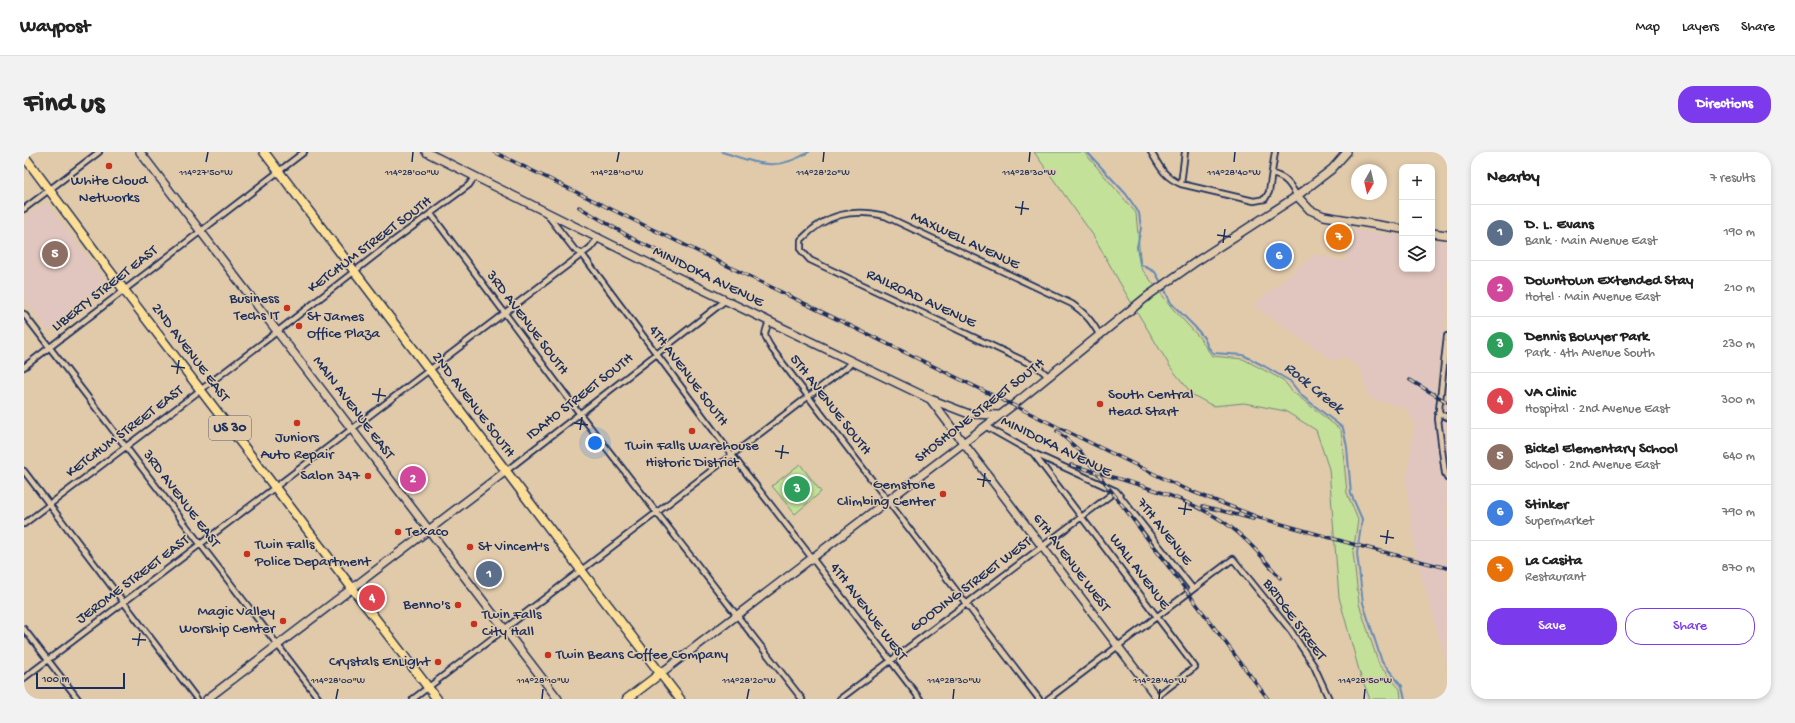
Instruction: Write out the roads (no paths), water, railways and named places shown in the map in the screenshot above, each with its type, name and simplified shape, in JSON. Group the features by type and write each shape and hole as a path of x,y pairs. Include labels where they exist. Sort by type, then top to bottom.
{"main road":[{"name":"2ND AVENUE SOUTH","path":"264,152 680,699"},
{"name":"2ND AVENUE EAST","path":"24,156 200,390 437,699"},
{"name":"SHOSHONE STREET SOUTH","path":"627,699 661,673"}],"street":[{"path":"24,209 99,152"},
{"name":"MAIN AVENUE EAST","path":"140,152 558,699"},
{"name":"LIBERTY STREET EAST","path":"24,367 304,152"},
{"name":"MINIDOKA AVENUE","path":"426,152 852,363 930,399 964,442"},
{"path":"1151,152 1162,170 1170,179 1180,184 1254,201 1265,199 1269,192 1275,152"},
{"path":"1180,184 1185,152"},
{"name":"SHOSHONE STREET SOUTH","path":"661,673 1049,377 1149,295 1197,261 1297,196 1332,169 1347,152"},
{"path":"1272,174 1281,176 1286,180 1297,196 1310,210 1324,216 1399,229"},
{"name":"KETCHUM STREET SOUTH","path":"278,331 469,185 475,176"},
{"name":"4TH AVENUE SOUTH","path":"544,210 574,249 582,254 732,455 812,558"},
{"name":"MAXWELL AVENUE","path":"808,233 817,225 840,215 854,212 870,212 885,216 1072,304 1087,314 1102,334"},
{"name":"3RD AVENUE SOUTH","path":"431,214 580,414 802,699"},
{"name":"RAILROAD AVENUE","path":"808,233 801,240 802,250 810,260 1038,368 1049,377"},
{"path":"1435,233 1447,235"},
{"name":"JEROME STREET EAST","path":"24,678 590,248 599,237"},
{"name":"IDAHO STREET SOUTH","path":"207,699 430,530 726,300"},
{"name":"3RD AVENUE EAST","path":"24,314 319,699"},
{"name":"5TH AVENUE SOUTH","path":"769,322 764,333 764,338 1039,699"},
{"name":"KETCHUM STREET EAST","path":"24,524 278,331"},
{"path":"1447,337 1438,413 1440,442 1447,478"},
{"path":"413,699 852,363"},
{"path":"930,399 969,414 999,415"},
{"path":"1438,413 1447,417"},
{"name":"MINIDOKA AVENUE","path":"985,426 1033,453 1116,491"},
{"name":"6TH AVENUE WEST","path":"964,442 1157,698"},
{"name":"WALL AVENUE","path":"1033,453 1195,667 1157,698"},
{"path":"24,471 197,699"},
{"name":"GOODING STREET WEST","path":"840,699 1116,491"},
{"name":"7TH AVENUE","path":"1116,491 1193,589"},
{"name":"4TH AVENUE WEST","path":"812,558 920,699"},
{"name":"BRIDGE STREET","path":"1193,589 1233,559 1290,631 1314,666 1329,699"},
{"path":"1048,699 1193,589"},
{"path":"24,629 78,699"}],"waterway":[{"name":"Rock Creek","path":"722,152 746,160 766,164 786,162 809,152"},
{"name":"Rock Creek","path":"1087,152 1126,194 1139,213 1141,228 1137,247 1140,264 1155,272 1162,284"},
{"name":"Rock Creek","path":"1164,288 1171,303 1195,327 1213,353 1243,355 1264,366 1290,381 1302,396 1343,428 1347,447 1351,494 1362,519 1357,553 1363,603 1382,662 1402,686 1405,699"}],"railway":[{"path":"494,152 1183,488 1260,518 1356,545 1447,568"},
{"path":"579,207 637,241 681,262"},
{"path":"1410,380 1447,402"},
{"path":"1057,431 1079,450 1113,493 1268,699"},
{"path":"1071,465 1155,490 1177,498 1216,517 1232,528 1245,540 1280,578"},
{"path":"1203,506 1253,519"}],"place":[{"name":"White Cloud Networks","path":"109,166"},
{"name":"La Casita","path":"1339,237"},
{"name":"Bickel Elementary School","path":"55,254"},
{"name":"Stinker","path":"1279,256"},
{"name":"Business Techs IT","path":"287,308"},
{"name":"St James Office Plaza","path":"299,326"},
{"name":"South Central Head Start","path":"1100,404"},
{"name":"Juniors Auto Repair","path":"297,423"},
{"name":"Twin Falls Warehouse Historic District","path":"692,431"},
{"name":"Salon 347","path":"368,476"},
{"name":"Downtown Extended Stay","path":"413,479"},
{"name":"Dennis Bowyer Park","path":"797,489"},
{"name":"Gemstone Climbing Center","path":"943,494"},
{"name":"Texaco","path":"398,532"},
{"name":"St Vincent's","path":"470,547"},
{"name":"Twin Falls Police Department","path":"247,554"},
{"name":"D. L. Evans","path":"489,574"},
{"name":"VA Clinic","path":"372,598"},
{"name":"Benno's","path":"458,605"},
{"name":"Magic Valley Worship Center","path":"283,621"},
{"name":"Twin Falls City Hall","path":"474,624"},
{"name":"Twin Beans Coffee Company","path":"548,655"},
{"name":"Crystals EnLight","path":"438,662"}]}
